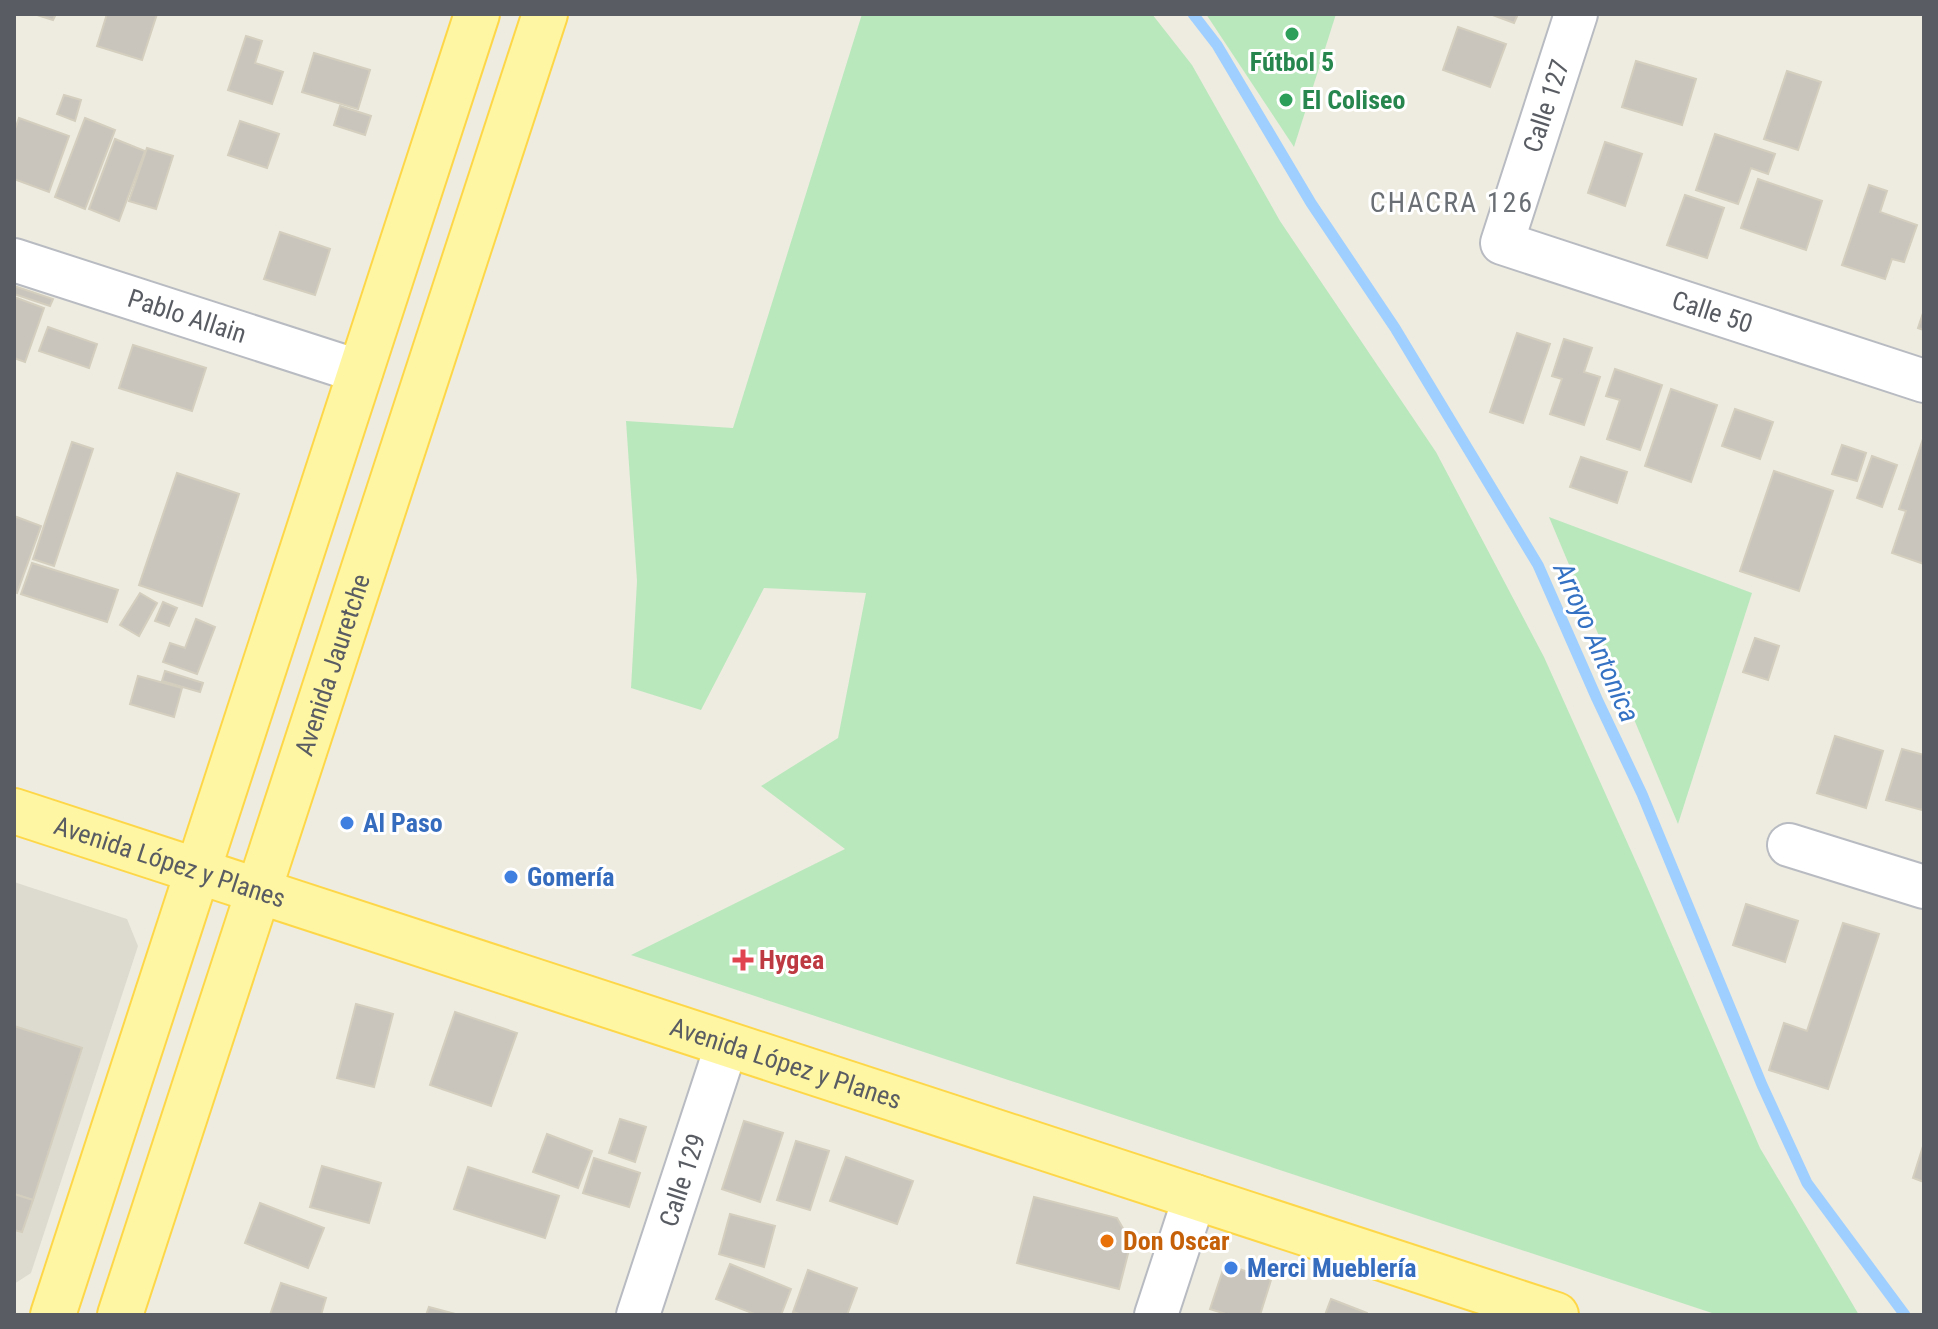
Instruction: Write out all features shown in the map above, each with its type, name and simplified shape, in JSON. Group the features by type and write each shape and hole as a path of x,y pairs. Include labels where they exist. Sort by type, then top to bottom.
{"main road":[{"path":"53,1315 477,14"},
{"name":"Avenida Jauretche","path":"120,1315 545,14"},
{"name":"Avenida López y Planes","path":"14,811 1556,1315"}],"street":[{"name":"Calle 127","path":"1502,243 1576,14"},
{"name":"Calle 50","path":"1502,243 1924,381"},
{"name":"Pablo Allain","path":"14,260 361,372"},
{"path":"1789,845 1924,887"},
{"name":"Calle 129","path":"638,1315 727,1044"},
{"path":"1156,1315 1195,1196"}],"shaded area":[{"path":"14,882 127,919 138,946 31,1273 14,1284"}],"green space":[{"path":"862,14 1152,14 1192,65 1280,221 1436,452 1544,657 1760,1148 1859,1315 1718,1315 631,955 845,849 761,786 838,738 866,593 764,588 701,710 631,688 637,581 626,421 733,428"},
{"name":"El Coliseo","path":"1206,14 1336,14 1294,147"},
{"path":"1549,517 1752,593 1678,824"}],"building":[{"path":"34,14 56,14 53,20"},
{"path":"107,14 157,14 142,60 97,46"},
{"path":"1490,14 1518,14 1514,23"},
{"path":"1458,27 1506,44 1490,87 1443,70"},
{"path":"246,36 262,41 255,63 283,72 272,104 228,90"},
{"path":"314,53 370,70 358,109 302,92"},
{"path":"1636,61 1696,79 1682,125 1622,107"},
{"path":"1787,71 1821,82 1798,150 1764,139"},
{"path":"64,95 81,100 75,121 57,114"},
{"path":"340,106 371,116 365,135 334,125"},
{"path":"19,118 69,136 49,192 14,179 14,132"},
{"path":"85,118 115,130 85,209 55,197"},
{"path":"240,121 279,134 267,168 228,155"},
{"path":"1715,134 1775,154 1768,174 1751,168 1738,204 1696,190"},
{"path":"115,139 145,151 119,221 89,209"},
{"path":"1605,142 1642,154 1625,206 1588,193"},
{"path":"147,148 173,156 156,209 129,201"},
{"path":"1758,179 1822,201 1806,250 1741,228"},
{"path":"1869,185 1887,191 1880,212 1917,225 1904,262 1892,259 1885,279 1842,265"},
{"path":"1685,195 1724,208 1707,258 1667,245"},
{"path":"280,232 330,249 315,295 264,279"},
{"path":"14,286 53,299 50,306 14,294"},
{"path":"14,297 44,308 25,362 14,358"},
{"path":"1924,310 1924,330 1918,328"},
{"path":"48,327 97,344 89,368 39,351"},
{"path":"1517,333 1550,344 1523,423 1490,412"},
{"path":"1564,339 1592,348 1584,372 1600,377 1584,425 1550,414 1562,379 1552,376"},
{"path":"133,345 206,368 192,411 119,388"},
{"path":"1615,369 1662,385 1640,450 1607,439 1620,400 1606,396"},
{"path":"1671,389 1717,405 1691,482 1645,466"},
{"path":"1735,409 1773,422 1760,459 1722,446"},
{"path":"1924,436 1924,564 1892,553 1906,511 1899,509"},
{"path":"72,442 93,449 54,566 33,559"},
{"path":"1842,445 1866,453 1857,481 1832,474"},
{"path":"1872,456 1897,465 1882,507 1857,498"},
{"path":"1581,457 1627,472 1617,503 1570,487"},
{"path":"1774,471 1833,491 1799,591 1740,571"},
{"path":"177,473 239,494 202,606 139,585"},
{"path":"14,516 41,526 17,593 14,592"},
{"path":"32,563 118,590 107,622 21,594"},
{"path":"140,593 157,603 139,636 120,625"},
{"path":"163,602 177,608 169,626 155,621"},
{"path":"196,619 215,627 197,674 163,662 170,643 185,648"},
{"path":"1755,638 1779,646 1768,680 1743,672"},
{"path":"165,671 203,683 200,692 162,681"},
{"path":"138,676 182,688 174,717 130,704"},
{"path":"1835,736 1883,751 1866,808 1817,793"},
{"path":"1902,749 1924,755 1922,810 1886,800"},
{"path":"1746,904 1798,921 1785,962 1733,945"},
{"path":"1843,923 1879,934 1828,1089 1769,1070 1784,1023 1807,1031"},
{"path":"356,1004 393,1014 374,1087 337,1078"},
{"path":"455,1012 517,1033 491,1106 430,1085"},
{"path":"14,1026 82,1048 33,1200 14,1194"},
{"path":"620,1119 646,1127 635,1162 609,1153"},
{"path":"744,1121 783,1133 760,1202 722,1189"},
{"path":"547,1134 592,1151 578,1188 533,1172"},
{"path":"796,1141 829,1151 810,1210 777,1200"},
{"path":"1924,1143 1924,1182 1913,1178"},
{"path":"846,1157 913,1181 897,1224 830,1201"},
{"path":"594,1158 640,1173 629,1207 583,1193"},
{"path":"322,1166 381,1183 369,1223 310,1207"},
{"path":"468,1167 559,1196 545,1238 454,1209"},
{"path":"14,1194 33,1200 22,1232 14,1230"},
{"path":"1034,1197 1117,1218 1131,1242 1119,1289 1017,1263"},
{"path":"260,1203 324,1228 308,1268 245,1243"},
{"path":"730,1214 775,1226 764,1267 719,1254"},
{"path":"730,1264 791,1289 781,1315 757,1315 716,1299"},
{"path":"1225,1264 1271,1280 1260,1315 1229,1315 1210,1309"},
{"path":"808,1270 857,1288 847,1315 802,1315 793,1312"},
{"path":"281,1283 326,1298 321,1315 270,1315"},
{"path":"1331,1299 1367,1313 1367,1315 1325,1315"},
{"path":"429,1307 459,1315 426,1315"}],"waterway":[{"name":"Arroyo Antonica","path":"1193,14 1217,45 1311,203 1395,328 1538,565 1642,794 1762,1085 1807,1183 1905,1315"}],"place":[{"name":"Fútbol 5","path":"1292,34"},
{"name":"El Coliseo","path":"1286,100"},
{"name":"Al Paso","path":"347,823"},
{"name":"Gomería","path":"511,877"},
{"name":"Hygea","path":"743,960"},
{"name":"Don Oscar","path":"1107,1241"},
{"name":"Merci Mueblería","path":"1231,1268"}],"district":[{"name":"CHACRA 126","path":"1452,202"}]}
